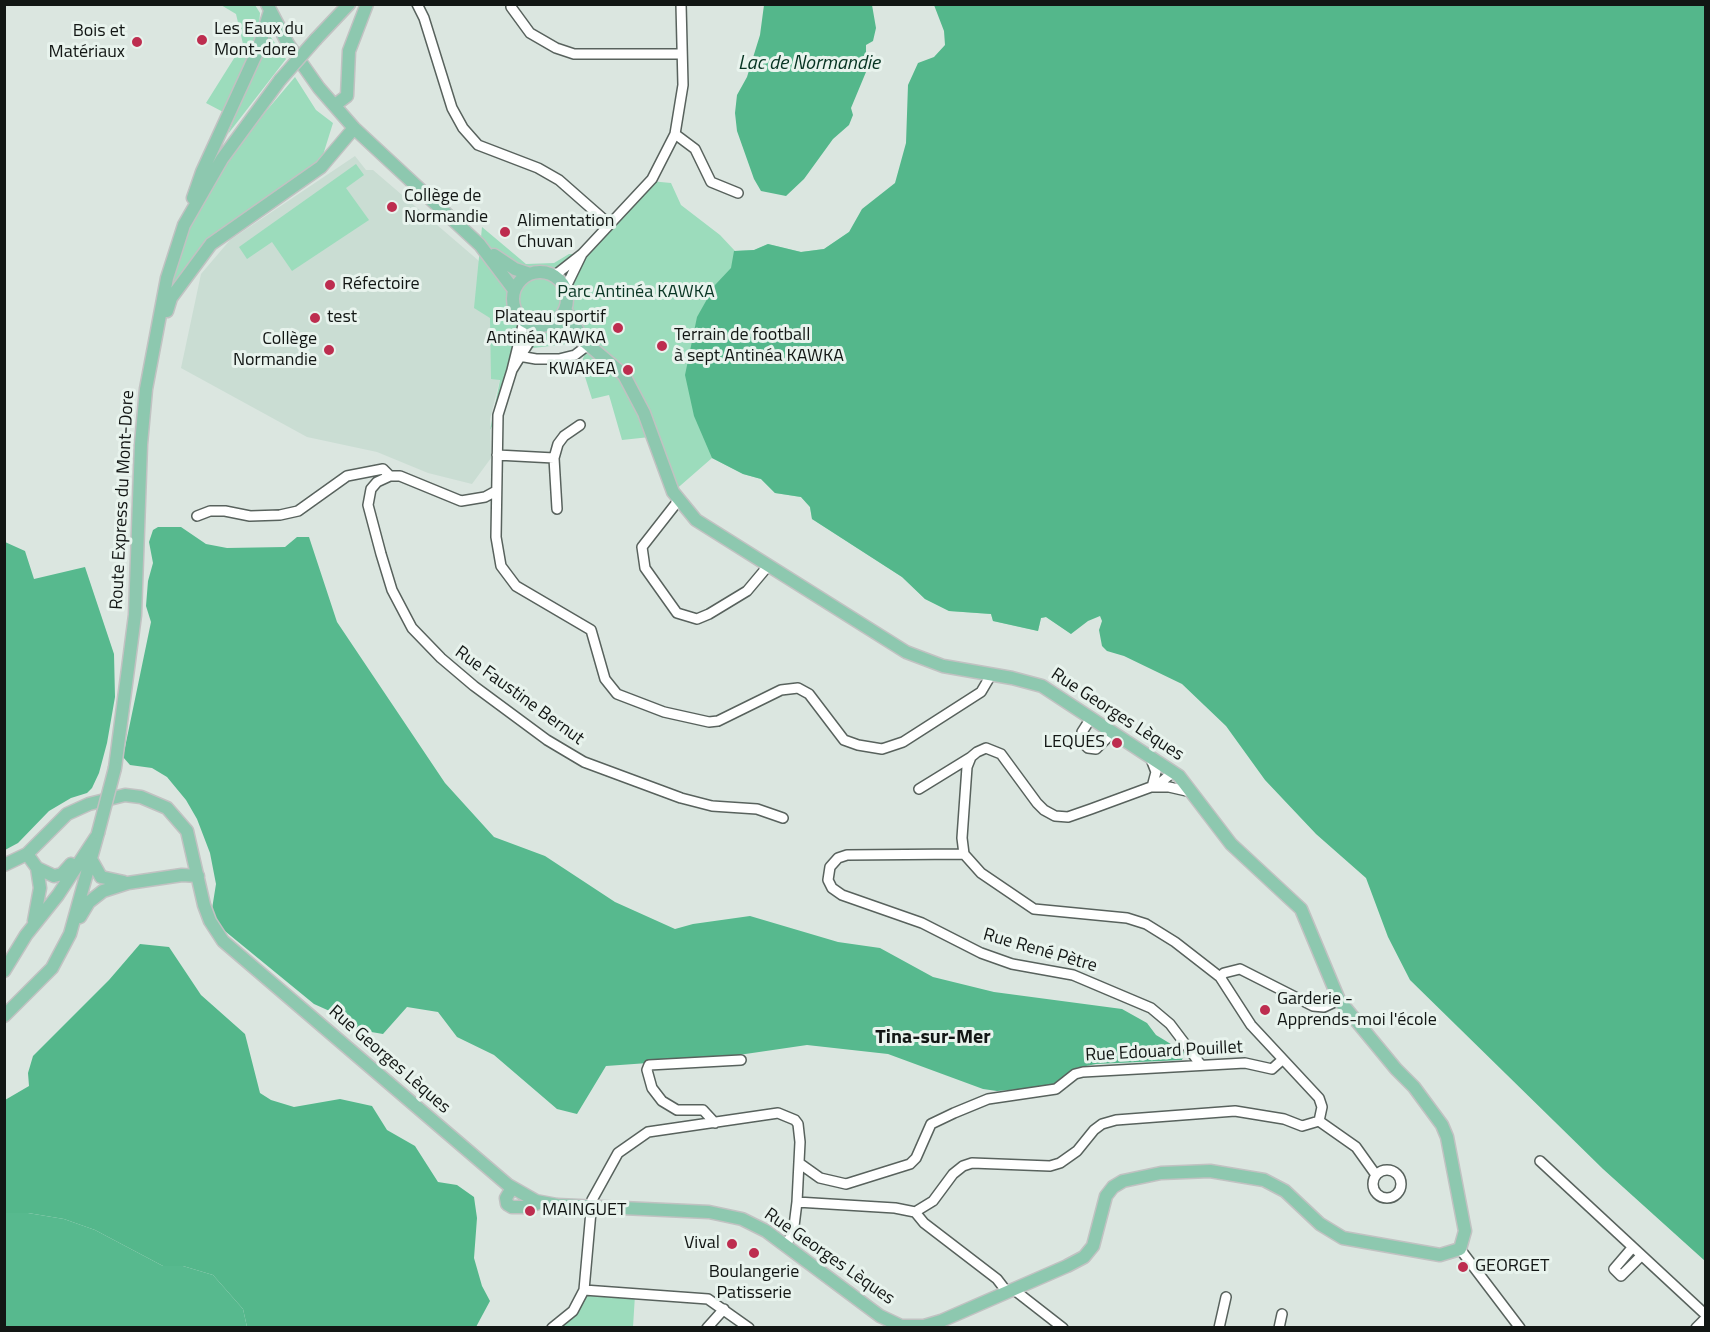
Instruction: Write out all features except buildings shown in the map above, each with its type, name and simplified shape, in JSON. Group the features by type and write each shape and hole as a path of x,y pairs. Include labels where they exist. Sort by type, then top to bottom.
{"main road":[{"name":"Route Express du Mont-Dore","path":"88,857 98,833 115,768 135,615 141,444 146,389 162,300 184,225 222,159 280,80 350,4"},
{"path":"335,105 347,96 349,51 367,4"},
{"path":"269,8 306,72 354,128 480,245 515,269 530,274 546,273 554,276 565,289 565,309 545,325 524,321 514,307 514,290 520,280 530,274"},
{"path":"184,225 202,172 258,50 269,8"},
{"path":"138,526 155,371 171,298 211,244 321,167 354,128"},
{"path":"480,245 514,290"},
{"name":"Rue Georges Lèques","path":"565,309 587,343"},
{"name":"Rue Georges Lèques","path":"4,865 27,854 67,814 99,800 125,795 154,802 175,815 187,831 210,921 223,941 512,1188 541,1202 590,1207 690,1211 732,1216 756,1225 880,1316 907,1327 930,1324 1049,1275 1084,1257 1093,1246 1107,1196 1113,1187 1138,1177 1183,1171 1240,1175 1271,1183 1292,1196 1332,1233 1342,1238 1440,1255 1453,1253 1460,1249 1465,1231 1448,1137 1442,1125 1414,1087 1396,1069 1339,1000 1301,909 1231,844 1192,792 1173,772 1036,683 943,666 917,658 696,520 678,501 666,476 635,391 616,366 587,343 545,325"},
{"path":"27,854 37,868 47,875 62,874 88,857"},
{"path":"88,857 101,877 128,883"},
{"path":"70,934 88,857"},
{"path":"26,935 88,857"},
{"path":"4,971 33,923 40,898 37,868"},
{"path":"4,1016 52,968 89,902 104,891 128,883 197,871"}],"street":[{"path":"417,4 424,18 452,108 463,128 478,144 538,168 558,180 609,224"},
{"path":"554,276 582,254 652,179 675,134 684,85 681,4"},
{"path":"511,7 530,33 556,48 574,54 682,54"},
{"path":"675,134 695,149 711,182 738,193"},
{"path":"565,289 582,254"},
{"path":"524,321 498,415 497,552 507,577 526,593 583,623 591,630 605,680 610,689 626,699 690,719 709,722 718,721 781,690 798,688 809,694 844,740 858,746 882,749 903,742 981,692 991,675"},
{"path":"512,370 519,356 545,325"},
{"path":"519,356 559,358 575,355 587,343"},
{"path":"557,509 554,458 558,444 564,436 580,425"},
{"path":"497,455 554,458"},
{"path":"197,516 210,511 225,511 250,516 280,515 298,511 347,476 383,469 390,476 410,478 461,501 485,498 496,491"},
{"name":"Rue Faustine Bernut","path":"390,476 377,482 368,496 381,554 401,612 412,628 441,658 515,717 584,762 681,798 712,806 757,809 783,818"},
{"path":"678,501 642,547 645,568 677,612 697,619 709,614 747,591 768,566"},
{"path":"1091,717 1082,732 1083,743 1088,748 1096,749 1113,732"},
{"path":"919,789 986,748 1001,754 1037,803 1055,816 1077,814 1152,787 1173,772"},
{"path":"971,757 967,766 964,854 981,873 1025,905 1042,911 1107,914 1146,924 1220,977 1251,1025 1319,1098 1322,1107 1319,1121"},
{"path":"1149,757 1156,772 1152,787"},
{"path":"1152,787 1169,787 1192,792"},
{"name":"Rue René Pètre","path":"964,854 847,855 838,858 827,874 832,888 843,895 922,923 981,953 1011,964 1073,975 1151,1008 1170,1024 1201,1065"},
{"path":"1220,977 1224,973 1240,969 1313,1006 1324,1007 1339,1000"},
{"path":"715,1123 703,1110 677,1110 662,1101 652,1088 647,1070 649,1065 741,1060"},
{"name":"Rue Edouard Pouillet","path":"799,1163 820,1178 846,1184 910,1164 916,1158 931,1124 988,1100 1056,1089 1083,1072 1245,1063 1272,1069 1282,1060"},
{"path":"915,1212 933,1201 953,1174 963,1166 972,1163 1050,1166 1060,1163 1077,1151 1094,1130 1116,1120 1235,1111 1284,1119 1302,1126 1319,1121"},
{"path":"552,1328 573,1311 584,1290 590,1207 618,1153 636,1138 648,1132 778,1113 791,1116 798,1124 799,1163 793,1234 785,1245"},
{"path":"1319,1121 1356,1147 1376,1175"},
{"path":"1540,1161 1706,1316 1696,1328"},
{"path":"797,1202 895,1208 915,1212 924,1223 1010,1291 1063,1328"},
{"path":"1632,1248 1614,1269 1621,1276 1641,1256"},
{"path":"1460,1249 1520,1328"},
{"path":"584,1290 708,1299 749,1328"},
{"path":"1219,1328 1226,1297"},
{"path":"707,1328 724,1309"},
{"path":"1278,1328 1282,1314"}],"shaded area":[{"name":"Collège de Normandie","path":"355,156 366,170 373,170 486,267 491,276 491,379 500,379 490,419 491,458 472,484 428,473 377,452 307,437 181,368 201,274 230,240"},
{"path":"158,527 181,527 206,544 227,548 285,547 297,537 309,537 337,622 445,783 494,837 545,856 615,902 675,929 693,924 750,916 838,942 880,948 933,977 994,992 1122,1009 1147,1023 1156,1035 1184,1052 1182,1060 1096,1064 1076,1068 1060,1081 1047,1087 997,1091 983,1089 888,1054 807,1045 718,1058 606,1066 577,1114 557,1109 494,1055 457,1037 438,1012 407,1007 383,1034 348,1028 334,1013 314,1004 220,927 212,909 216,884 210,853 197,819 186,800 167,777 152,768 130,765 123,757 151,622 146,606 148,581 153,563 149,542 153,530"},
{"path":"5,542 25,551 34,579 85,567 114,654 115,697 107,743 99,773 92,788 87,793 71,798 49,811 18,843 5,850"},
{"path":"4,1213 28,1213 64,1219 95,1230 163,1266 183,1266 213,1275 243,1309 247,1327 5,1327"}],"green space":[{"path":"221,5 255,5 260,13 258,37 225,113 206,103 243,44 236,14"},
{"path":"270,36 286,59 228,134 266,38"},
{"path":"295,77 316,110 333,123 323,155 310,172 263,202 169,289 182,243 208,192 240,142"},
{"path":"356,164 364,175 346,188 369,220 292,271 272,242 247,259 239,247"},
{"name":"Parc Antinéa KAWKA","path":"650,181 671,183 681,205 720,235 735,251 754,250 768,244 801,252 824,249 849,232 1071,634 1046,617 1041,618 1038,631 993,621 991,614 949,611 925,599 902,577 812,519 810,507 801,497 775,493 761,479 743,474 712,458 673,492 650,437 622,440 609,395 592,399 581,364 588,345 575,343 517,350 498,415 490,430 500,380 491,379 490,318 474,308 482,227 526,264 554,263 569,254 582,254"},
{"path":"584,1290 635,1295 633,1327 552,1328 559,1323"}],"water":[{"name":"Lac de Normandie","path":"764,5 872,5 876,28 873,41 866,45 866,72 851,108 853,115 849,125 833,139 804,179 786,196 761,191 754,179 737,131 735,113 737,95 747,77 760,35"},
{"path":"934,5 1705,5 1705,1261 1603,1169 1410,980 1388,937 1366,878 1316,834 1265,780 1226,726 1182,684 1124,656 1107,651 1102,646 1099,630 1102,621 1100,616 1088,621 1071,634 1046,617 1041,618 1038,631 993,621 991,614 949,611 925,599 902,577 812,519 810,507 801,497 775,493 761,479 743,474 712,458 694,416 685,375 697,317 715,285 731,268 734,251 754,250 768,244 801,252 824,249 849,232 862,209 895,183 906,143 908,85 918,63 934,57 945,45 944,31"},
{"path":"140,944 169,947 201,995 245,1034 260,1093 271,1100 294,1107 340,1099 372,1106 387,1130 415,1146 438,1182 457,1185 474,1197 477,1218 474,1258 482,1286 490,1301 476,1327 247,1327 243,1309 213,1275 183,1266 163,1266 95,1230 64,1219 28,1213 5,1213 5,1100 29,1086 28,1073 33,1056 109,980"}],"place":[{"name":"Les Eaux du Mont-dore","path":"202,40"},
{"name":"Bois et Matériaux","path":"137,42"},
{"name":"Collège de Normandie","path":"392,207"},
{"name":"Alimentation Chuvan","path":"505,232"},
{"name":"Réfectoire","path":"330,285"},
{"name":"test","path":"315,318"},
{"name":"Plateau sportif Antinéa KAWKA","path":"618,328"},
{"name":"Terrain de football à sept Antinéa KAWKA","path":"662,346"},
{"name":"Collège Normandie","path":"329,350"},
{"name":"KWAKEA","path":"628,370"},
{"name":"LEQUES","path":"1117,743"},
{"name":"Garderie - Apprends-moi l'école","path":"1265,1010"},
{"name":"MAINGUET","path":"530,1211"},
{"name":"Vival","path":"732,1244"},
{"name":"Boulangerie Patisserie","path":"754,1253"},
{"name":"GEORGET","path":"1463,1267"}],"district":[{"name":"Tina-sur-Mer","path":"933,1038"}]}
